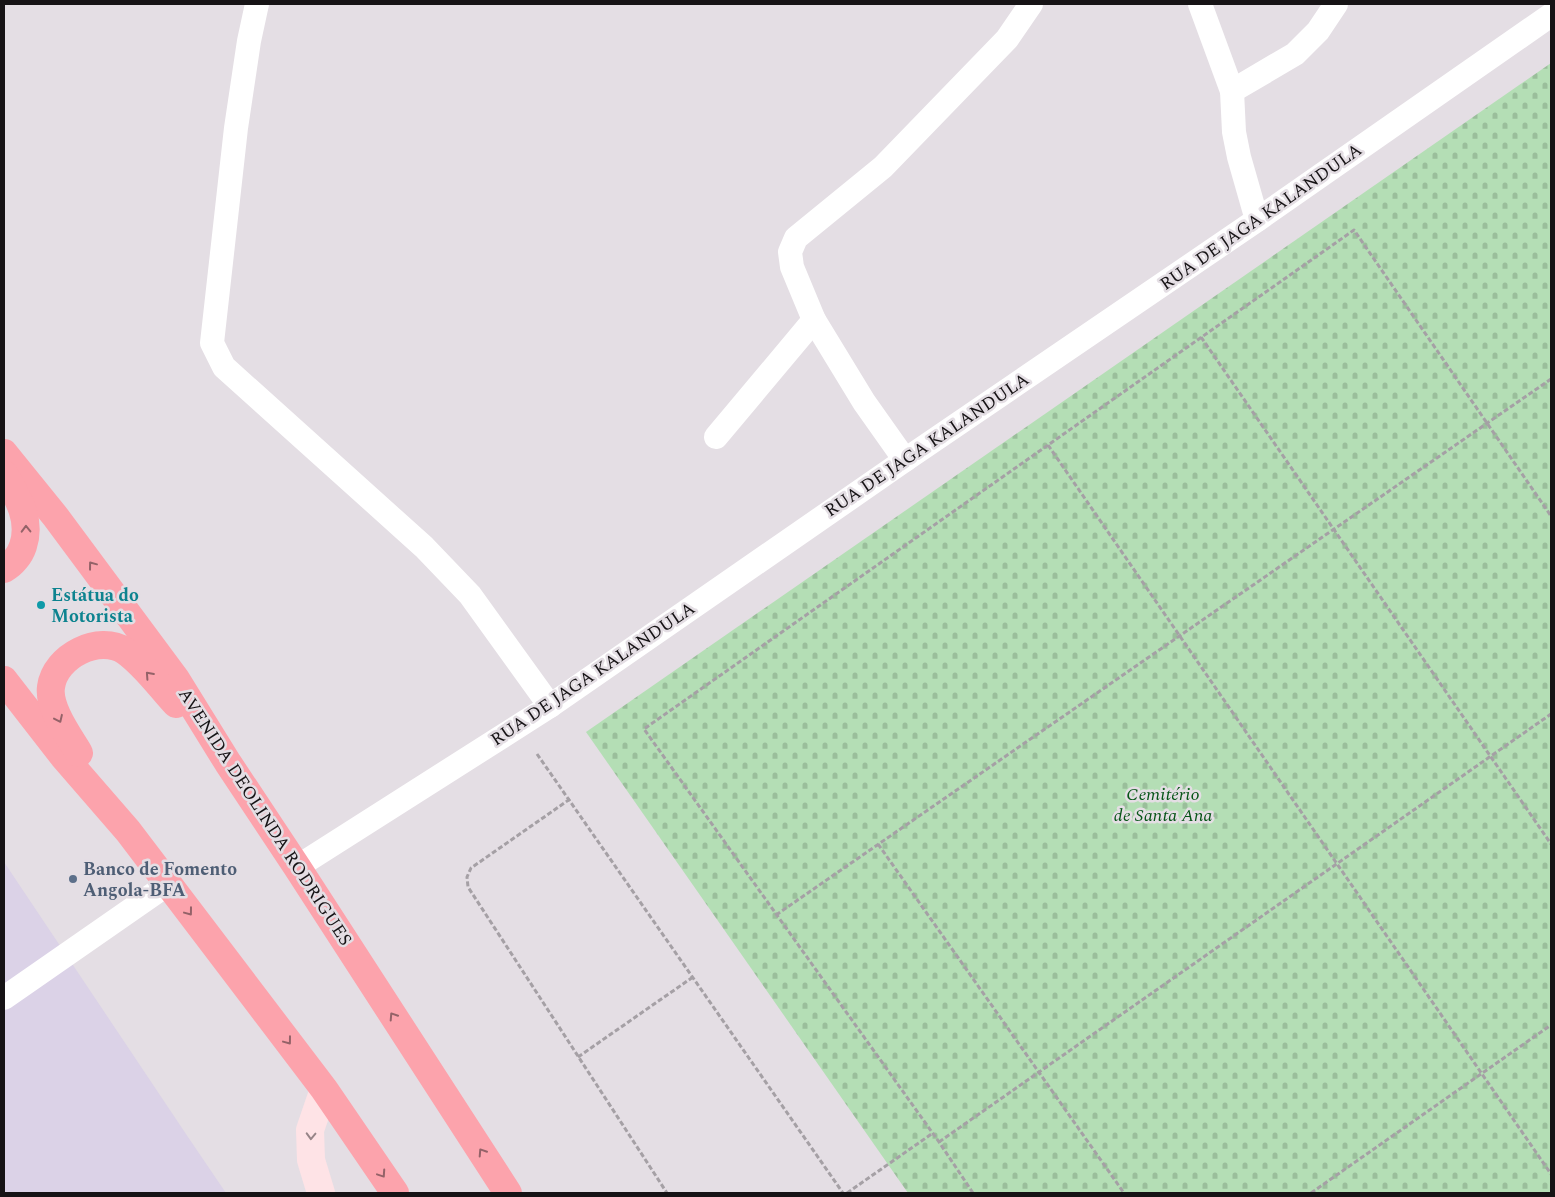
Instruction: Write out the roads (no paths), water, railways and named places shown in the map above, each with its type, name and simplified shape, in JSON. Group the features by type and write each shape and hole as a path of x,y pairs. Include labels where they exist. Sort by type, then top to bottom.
{"highway":[{"name":"AVENIDA DEOLINDA RODRIGUES","path":"4,453 66,531 171,671 228,763 508,1193"},
{"path":"4,474 19,499 26,518 26,536 21,552 10,566 4,569"},
{"path":"128,831 62,725 54,707 51,687 57,671 71,656 88,648 106,644 125,651 142,666 228,763"},
{"path":"4,680 63,756 128,831 324,1089 396,1193"}],"street":[{"path":"257,4 249,41 236,128 212,344 224,367 424,547 470,595 550,706"},
{"path":"905,460 864,402 814,320 792,267 790,252 796,238 883,167 1007,39 1031,4"},
{"path":"1200,4 1232,91 1234,132 1257,220"},
{"path":"1232,91 1295,54 1318,31 1336,4"},
{"name":"RUA DE JAGA KALANDULA","path":"297,867 550,706 905,460 1257,220 1551,15"},
{"path":"716,437 814,320"},
{"path":"4,998 168,884"},
{"path":"320,1193 311,1160 310,1130 324,1089"}],"place":[{"name":"Estátua do Motorista","path":"41,605"},
{"name":"Banco de Fomento Angola-BFA","path":"73,879"}],"park label":[{"name":"Cemitério de Santa Ana","path":"1163,804"}]}
